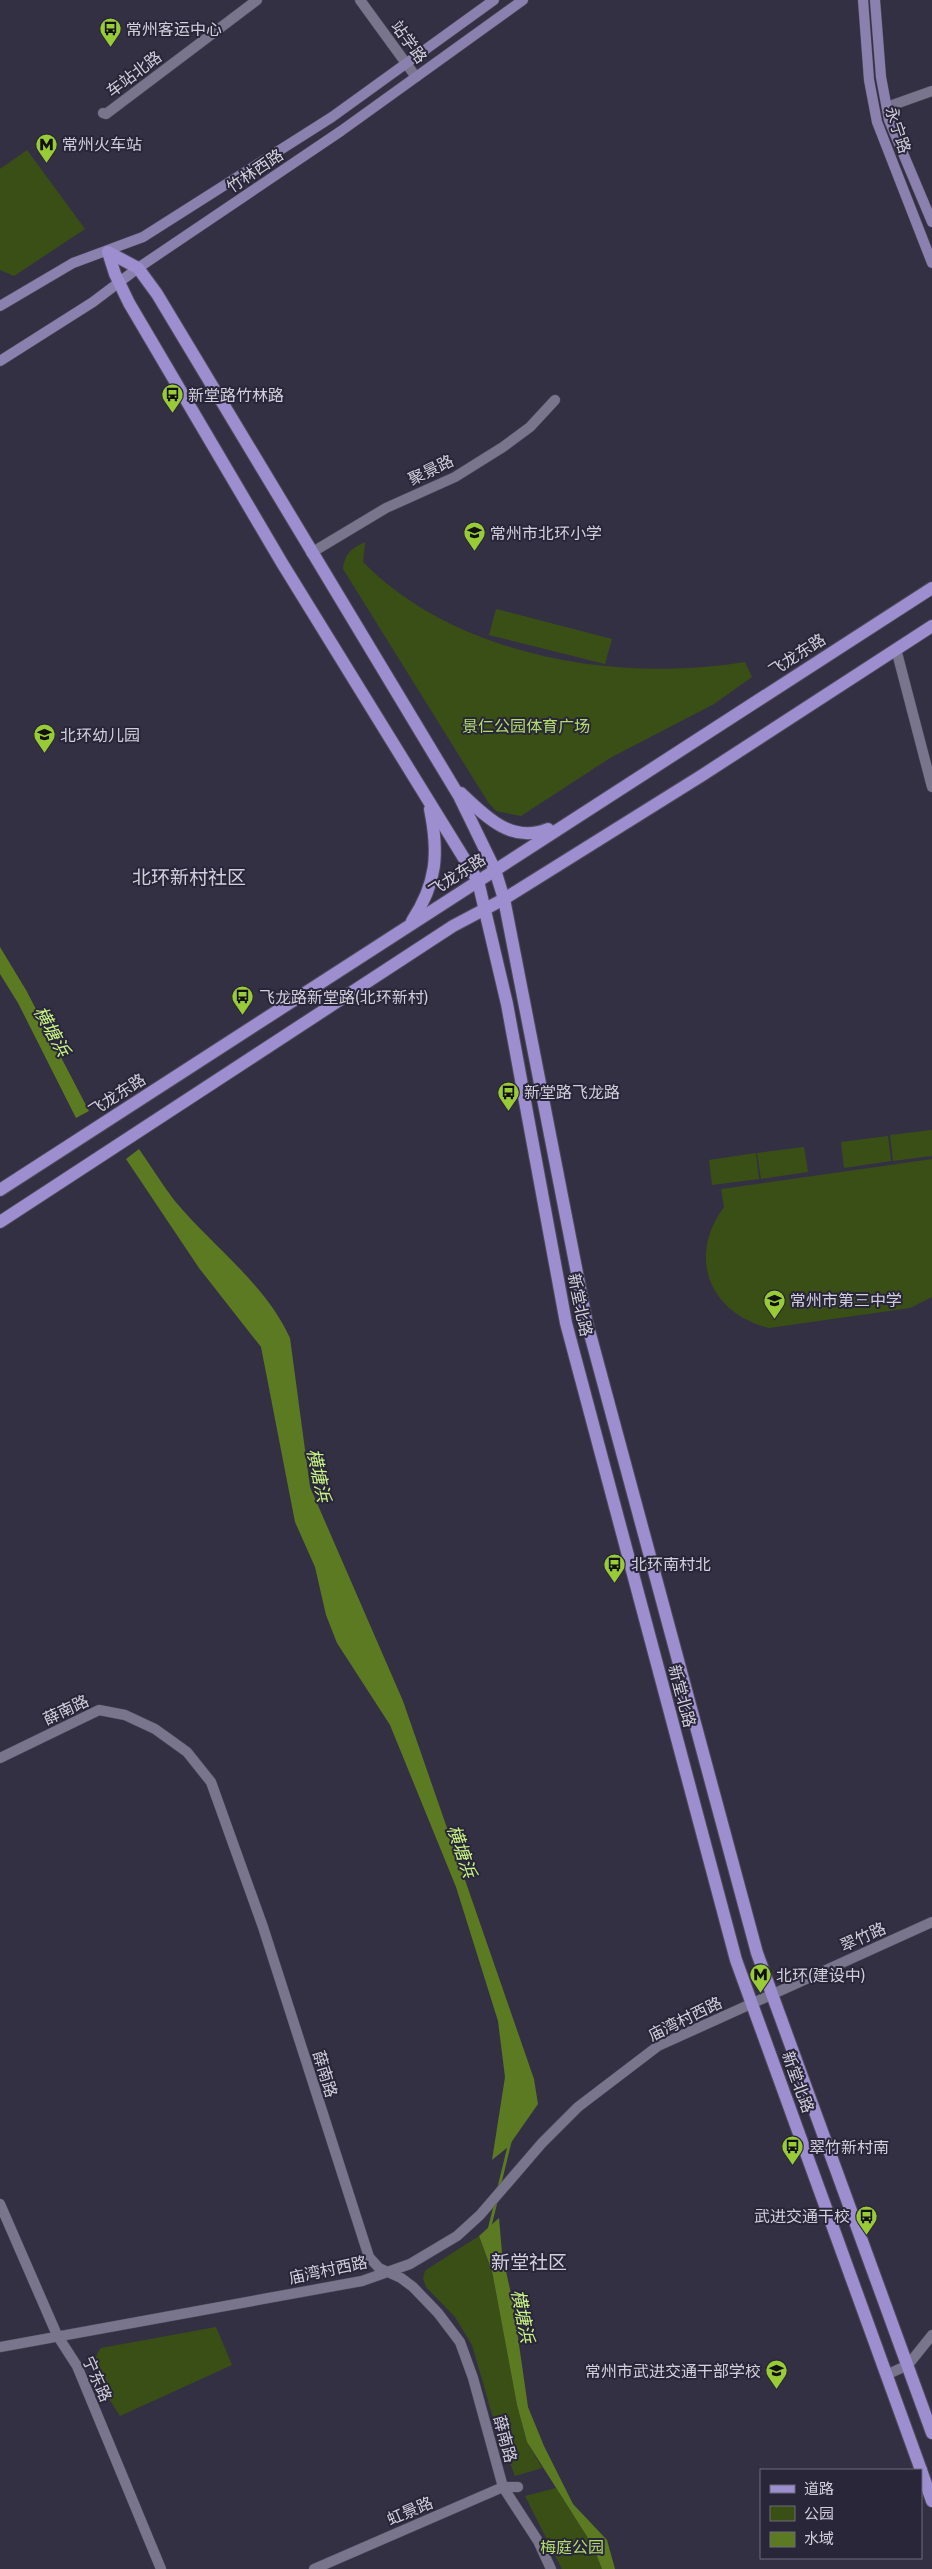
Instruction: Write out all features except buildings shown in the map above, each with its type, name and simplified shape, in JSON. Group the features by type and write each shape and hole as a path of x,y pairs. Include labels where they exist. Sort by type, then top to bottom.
{"main road":[{"name":"竹林西路","path":"0,306 73,263 108,252 144,237 332,117 494,0"},
{"name":"竹林西路","path":"0,361 117,278 138,268 341,131 522,0"},
{"name":"永宁路","path":"863,0 869,80 877,122 932,263"},
{"name":"永宁路","path":"875,0 881,76 889,120 932,222"},
{"path":"108,252 138,268 157,294 311,553 452,784 489,820 514,833 536,834 576,817"},
{"name":"新堂北路","path":"108,252 117,278 282,563 478,882 507,1004 566,1323 736,1960 921,2469"},
{"name":"飞龙东路","path":"0,1190 932,588"},
{"path":"0,1222 453,926 504,898 701,776 932,626"},
{"name":"新堂北路","path":"452,784 495,870 504,898 586,1319 757,1953 932,2433"},
{"path":"409,925 423,905 433,877 436,840 429,800"},
{"name":"新堂北路","path":"922,2473 932,2501"}],"street":[{"name":"车站北路","path":"247,0 184,51 106,114 103,113 104,108 184,51 257,0"},
{"name":"站学路","path":"360,0 416,77"},
{"path":"887,107 932,91"},
{"name":"聚景路","path":"311,553 386,508 455,476 503,447 530,427 555,400"},
{"path":"896,649 932,787"},
{"name":"薛南路","path":"0,1758 99,1710 125,1715 155,1729 187,1752 211,1782 263,1927 369,2256 378,2268 389,2272 413,2287 438,2313 460,2342 473,2378 503,2488 538,2541 551,2569"},
{"name":"翠竹路","path":"752,2003 932,1922"},
{"name":"庙湾村西路","path":"0,2347 57,2335 362,2281 418,2259 457,2236 480,2215 510,2179 578,2106 626,2069 658,2046 752,2003"},
{"name":"宁东路","path":"0,2204 57,2335 77,2366 161,2569"},
{"path":"886,2375 908,2365 932,2335"},
{"name":"虹景路","path":"314,2569 503,2488 518,2487"}],"green space":[{"path":"27,150 85,229 14,276 0,270 0,169"},
{"name":"景仁公园体育广场","path":"365,542 363,562 401,594 444,621 492,641 542,656 593,665 645,669 696,668 745,662 752,677 714,704 610,758 521,816 496,811 488,802 343,569 347,555"},
{"path":"496,609 612,639 605,664 489,635"},
{"path":"932,1130 932,1156 893,1161 890,1135"},
{"path":"888,1136 891,1161 844,1168 841,1142"},
{"path":"804,1147 808,1172 761,1179 757,1153"},
{"path":"756,1153 759,1179 712,1185 709,1160"},
{"path":"932,1159 932,1297 910,1308 769,1328 748,1321 731,1310 719,1296 710,1281 706,1263 707,1245 713,1226 724,1207 721,1189"},
{"path":"479,2236 492,2271 517,2405 527,2442 542,2468 515,2476 496,2428 472,2345 455,2317 426,2287 423,2278 425,2271"},
{"path":"216,2327 232,2365 120,2416 100,2382 97,2373 96,2356 101,2348"},
{"name":"梅庭公园","path":"556,2488 593,2546 602,2569 562,2569 525,2496"}],"water":[{"path":"0,947 26,990 89,1111 76,1118 18,1003 0,974"},
{"path":"139,1149 174,1200 267,1300 290,1338 310,1487 403,1701 534,2079 538,2104 508,2147 492,2160 505,2077 498,2021 456,1887 390,1725 337,1643 326,1615 315,1567 295,1522 261,1347 199,1268 126,1159"},
{"path":"499,2218 502,2253 513,2303 528,2407 544,2446 573,2504 607,2540 615,2569 602,2569 593,2546 527,2442 517,2405 492,2271 479,2236"}],"waterway":[{"name":"横塘浜","path":"499,2187 510,2142"},
{"name":"横塘浜","path":"489,2230 496,2202"}],"place":[{"name":"常州客运中心","path":"110,48"},
{"name":"常州火车站","path":"46,163"},
{"name":"新堂路竹林路","path":"172,414"},
{"name":"常州市北环小学","path":"474,552"},
{"name":"北环幼儿园","path":"44,754"},
{"name":"飞龙路新堂路(北环新村)","path":"243,1016"},
{"name":"新堂路飞龙路","path":"508,1111"},
{"name":"常州市第三中学","path":"774,1319"},
{"name":"北环南村北","path":"615,1583"},
{"name":"北环(建设中)","path":"760,1994"},
{"name":"翠竹新村南","path":"793,2166"},
{"name":"武进交通干校","path":"866,2235"},
{"name":"常州市武进交通干部学校","path":"777,2390"}],"district":[{"name":"北环新村社区","path":"189,877"},
{"name":"新堂社区","path":"529,2262"}]}
